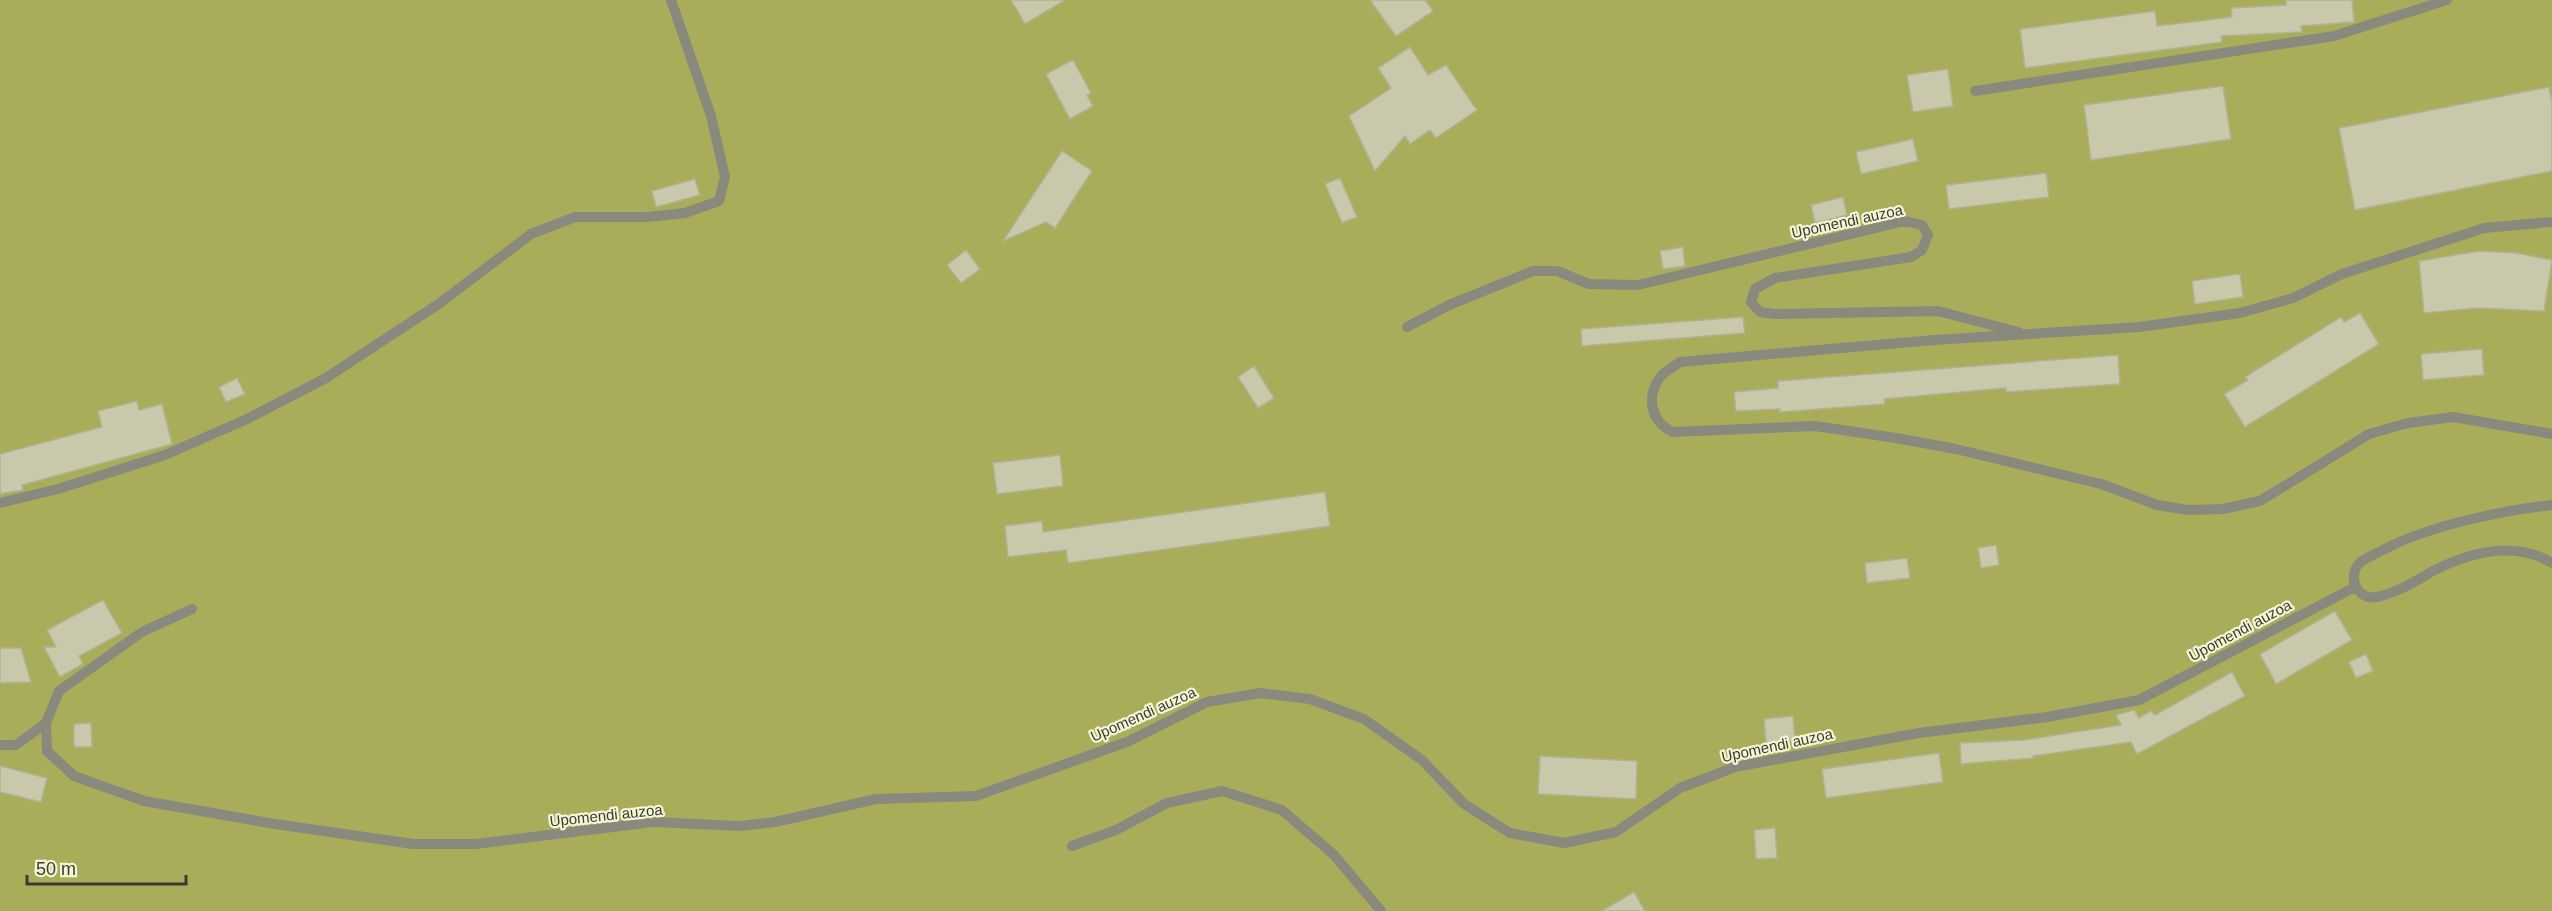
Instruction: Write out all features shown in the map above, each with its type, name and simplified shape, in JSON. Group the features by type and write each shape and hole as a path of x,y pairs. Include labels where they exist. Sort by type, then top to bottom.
{"lane":[{"path":"0,503 58,489 165,455 247,419 326,378 440,303 531,234 575,217 647,217 675,214 719,201 725,177 711,116 671,0"},
{"path":"1975,91 2334,36 2447,0"},
{"name":"Upomendi auzoa","path":"1407,327 1449,305 1533,271 1557,271 1589,284 1638,285 1905,221 1922,225 1928,235 1922,250 1911,257 1775,278 1755,289 1751,302 1760,312 1774,314 1938,310 2027,334"},
{"name":"Upomendi auzoa","path":"2552,222 2484,228 2342,274 2294,298 2240,313 2139,327 1680,362 1661,376 1654,395 1652,413 1661,427 1673,432 1815,426 1896,438 1956,449 2101,484 2157,505 2188,510 2223,509 2260,501 2369,434 2408,423 2453,417 2552,434"},
{"path":"2552,505 2458,523 2395,544 2359,563 2353,576 2355,587 2362,595 2375,597 2402,588 2434,571 2478,553 2508,550 2540,556 2552,563"},
{"name":"Upomendi auzoa","path":"192,609 142,632 59,691 46,723 47,751 74,776 144,801 275,824 413,844 476,844 653,822 739,826 775,822 876,799 976,795 1126,742 1207,702 1260,693 1310,699 1364,719 1422,760 1464,804 1510,833 1564,843 1616,832 1680,788 1735,767 1919,733 2047,717 2139,700 2355,587"},
{"path":"0,746 16,746 46,723"},
{"path":"1072,846 1116,830 1167,803 1222,791 1282,810 1334,855 1381,911"}],"green space":[{"path":"0,0 2552,0 2552,911 0,911"}],"building":[{"path":"1011,0 1065,0 1025,24"},
{"path":"1370,0 1425,0 1433,11 1396,36"},
{"path":"2286,0 2352,0 2354,22 2301,26 2302,32 2221,36 2222,42 2025,68 2020,29 2155,11 2157,26 2232,17 2231,8 2286,5"},
{"path":"1410,47 1428,75 1446,65 1477,110 1436,138 1430,130 1410,144 1405,136 1375,171 1349,116 1391,88 1378,68"},
{"path":"1073,60 1091,93 1087,95 1093,106 1070,119 1046,74"},
{"path":"1948,69 1953,106 1913,112 1907,75"},
{"path":"2223,86 2231,139 2091,160 2084,105"},
{"path":"2549,87 2552,102 2552,171 2355,210 2339,128"},
{"path":"1913,139 1918,161 1861,174 1856,152"},
{"path":"1062,151 1092,171 1055,228 1046,222 1003,241"},
{"path":"2046,173 2049,197 1949,209 1946,185"},
{"path":"1340,178 1357,217 1342,223 1325,184"},
{"path":"695,179 700,195 656,207 652,191"},
{"path":"1843,197 1847,215 1815,223 1811,205"},
{"path":"1683,247 1685,266 1663,269 1660,251"},
{"path":"966,250 980,269 961,283 947,265"},
{"path":"2479,251 2516,253 2552,260 2544,311 2478,308 2424,313 2419,261"},
{"path":"2240,274 2243,297 2195,304 2192,281"},
{"path":"2360,313 2379,344 2245,427 2224,394 2248,380 2245,377 2341,317 2344,322"},
{"path":"1743,317 1745,333 1582,346 1581,329"},
{"path":"2482,349 2484,375 2423,380 2421,354"},
{"path":"2118,355 2120,384 2006,392 2006,388 1884,399 1885,404 1780,412 1780,409 1736,411 1734,392 1778,388 1778,381"},
{"path":"1254,366 1274,398 1258,408 1238,377"},
{"path":"237,378 245,394 226,402 219,387"},
{"path":"137,401 139,410 162,404 172,444 22,485 23,490 0,494 0,454 102,427 98,411"},
{"path":"1060,455 1063,486 997,494 993,463"},
{"path":"1325,492 1330,526 1068,563 1066,550 1008,557 1005,526 1042,521 1043,532"},
{"path":"1996,545 1999,565 1981,568 1978,548"},
{"path":"1907,558 1910,578 1867,583 1865,563"},
{"path":"103,600 122,633 79,656 83,664 60,677 44,647 56,647 47,630"},
{"path":"2335,611 2352,640 2276,684 2260,654"},
{"path":"0,648 21,648 31,682 0,683"},
{"path":"2366,654 2373,671 2356,678 2349,662"},
{"path":"2232,672 2245,696 2137,754 2131,742 2033,756 2034,758 1961,764 1960,743 2024,740 2121,725 2116,715 2134,710 2139,718 2151,711 2155,715"},
{"path":"1793,716 1795,740 1766,743 1764,719"},
{"path":"91,723 92,747 74,747 74,724"},
{"path":"1939,753 1943,782 1826,798 1822,769"},
{"path":"1540,756 1637,761 1636,799 1538,794"},
{"path":"0,766 47,778 41,802 0,792"},
{"path":"1775,828 1777,858 1756,859 1754,830"},
{"path":"1634,892 1645,911 1602,911"}]}
